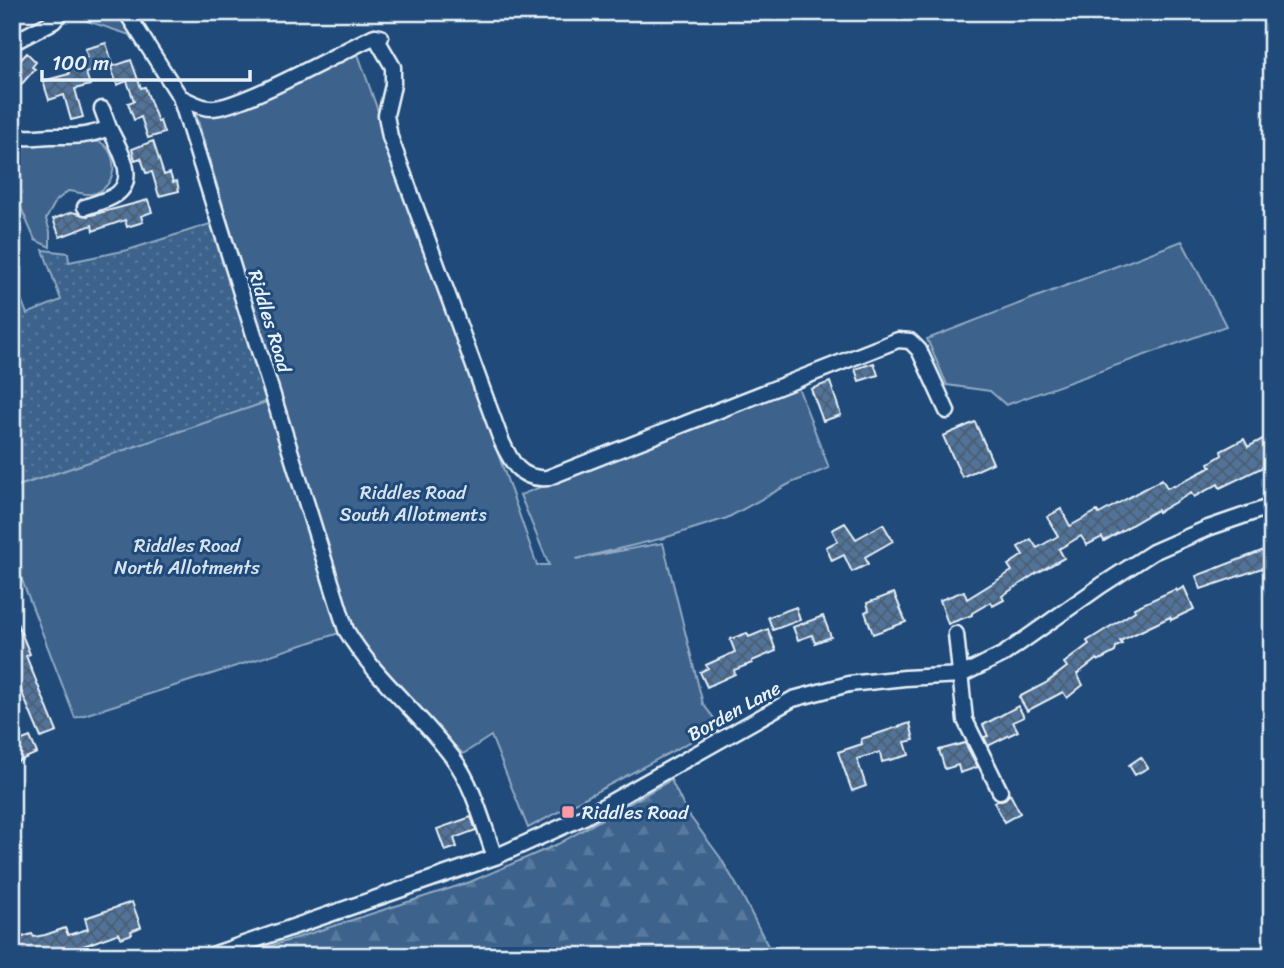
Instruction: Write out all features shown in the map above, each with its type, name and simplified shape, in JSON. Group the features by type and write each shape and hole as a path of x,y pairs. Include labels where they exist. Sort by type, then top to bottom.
{"street":[{"path":"12,43 54,21 61,12"},
{"name":"Riddles Road","path":"126,12 180,97 346,630 394,693 455,760 467,781 495,857"},
{"path":"180,97 211,109 232,103 380,36 393,67 393,85 386,115 390,137 501,440 512,464 536,479 547,478 898,340 910,341 919,350 947,411"},
{"path":"85,207 114,196 127,179 126,162 102,109"},
{"path":"12,134 27,138 78,138 109,128"},
{"name":"Borden Lane","path":"209,956 232,952 495,857 586,816 793,699 849,684 961,676 1004,654 1153,552 1208,528 1272,506"},
{"path":"956,634 965,720 1000,792"}],"green space":[{"path":"77,12 115,12 133,36 75,17"},
{"name":"Riddles Road South Allotments","path":"358,54 537,565 549,565 520,495 798,387 829,468 791,483 727,518 664,538 576,559 663,543 703,704 720,726 528,828 491,736 463,754 392,683 348,625 195,111 285,84"},
{"path":"12,139 100,142 106,147 113,161 112,176 103,189 89,194 68,191 56,201 46,219 50,232 50,247 35,240 12,187"},
{"path":"213,223 269,401 12,488 12,288 16,286 27,314 61,300 43,250 68,253 69,262 128,250"},
{"path":"1182,241 1226,326 1006,405 990,391 947,385 927,339"},
{"name":"Riddles Road North Allotments","path":"269,401 339,633 75,718 12,554 12,488"},
{"path":"671,780 686,811 720,857 739,889 773,956 253,956 265,948 470,882 558,844"}],"building":[{"path":"106,43 113,65 86,73 90,85 75,89 83,117 71,120 64,95 49,100 43,81 69,74 67,64 88,57 85,49"},
{"path":"27,53 36,62 32,67 35,69 12,95 12,69"},
{"path":"131,60 141,88 145,87 164,133 148,138 141,117 134,120 128,103 134,101 127,81 117,85 111,67"},
{"path":"153,141 164,175 170,173 173,182 177,181 179,191 159,196 152,172 146,173 141,158 135,160 132,149"},
{"path":"148,200 152,212 141,216 143,222 127,227 125,220 93,231 92,225 60,237 53,219 72,212 88,216"},
{"path":"874,363 878,375 859,381 855,369"},
{"path":"830,382 841,415 823,421 811,389"},
{"path":"975,422 993,463 962,477 943,436"},
{"path":"1272,434 1272,479 1263,467 1220,488 1218,484 1194,497 1191,493 1104,541 1102,537 1087,545 1081,536 1059,549 1064,558 1002,596 1004,600 993,606 991,602 972,615 948,624 940,600 964,591 967,599 1012,571 1008,565 1023,555 1018,547 1031,539 1037,548 1058,536 1047,517 1061,509 1070,526 1097,511 1099,514 1162,479 1167,488 1174,486 1211,467 1209,463 1222,455 1221,451 1244,439 1248,447"},
{"path":"845,523 856,539 883,524 893,541 865,557 868,564 852,572 844,555 832,561 826,547 838,541 832,530"},
{"path":"1272,547 1272,590 1262,568 1201,589 1196,576"},
{"path":"1184,587 1194,609 1171,620 1170,617 1120,641 1122,644 1116,647 1115,652 1098,661 1097,659 1077,674 1083,685 1067,698 1063,692 1027,711 1019,697 1046,683 1067,667 1064,663 1089,644 1087,641 1135,611 1134,608"},
{"path":"894,593 906,622 873,634 865,612 869,610 867,603"},
{"path":"796,607 800,620 773,630 768,617"},
{"path":"12,611 30,654 26,656 57,732 41,738 12,669"},
{"path":"823,616 831,637 815,643 812,635 798,640 793,627"},
{"path":"768,629 776,651 734,670 735,674 707,687 700,672 708,668 706,665 735,652 730,639 747,633 749,637"},
{"path":"1018,706 1024,717 1013,722 1018,731 988,746 984,737 988,736 983,725"},
{"path":"910,723 914,740 905,742 909,755 882,762 880,752 857,759 866,786 852,791 838,752 862,744 861,739"},
{"path":"30,737 37,753 12,764 12,744"},
{"path":"965,743 978,767 960,773 958,765 945,769 939,750"},
{"path":"1141,757 1148,768 1135,775 1129,765"},
{"path":"1010,794 1020,813 1004,822 994,802 1005,799"},
{"path":"471,817 476,830 454,838 457,847 445,851 437,829"},
{"path":"132,902 141,927 131,931 132,934 121,938 119,933 67,952 68,956 18,956 13,940 32,934 34,937 45,935 65,928 68,935 88,929 85,918"}],"place":[{"name":"Riddles Road","path":"568,812"}]}
